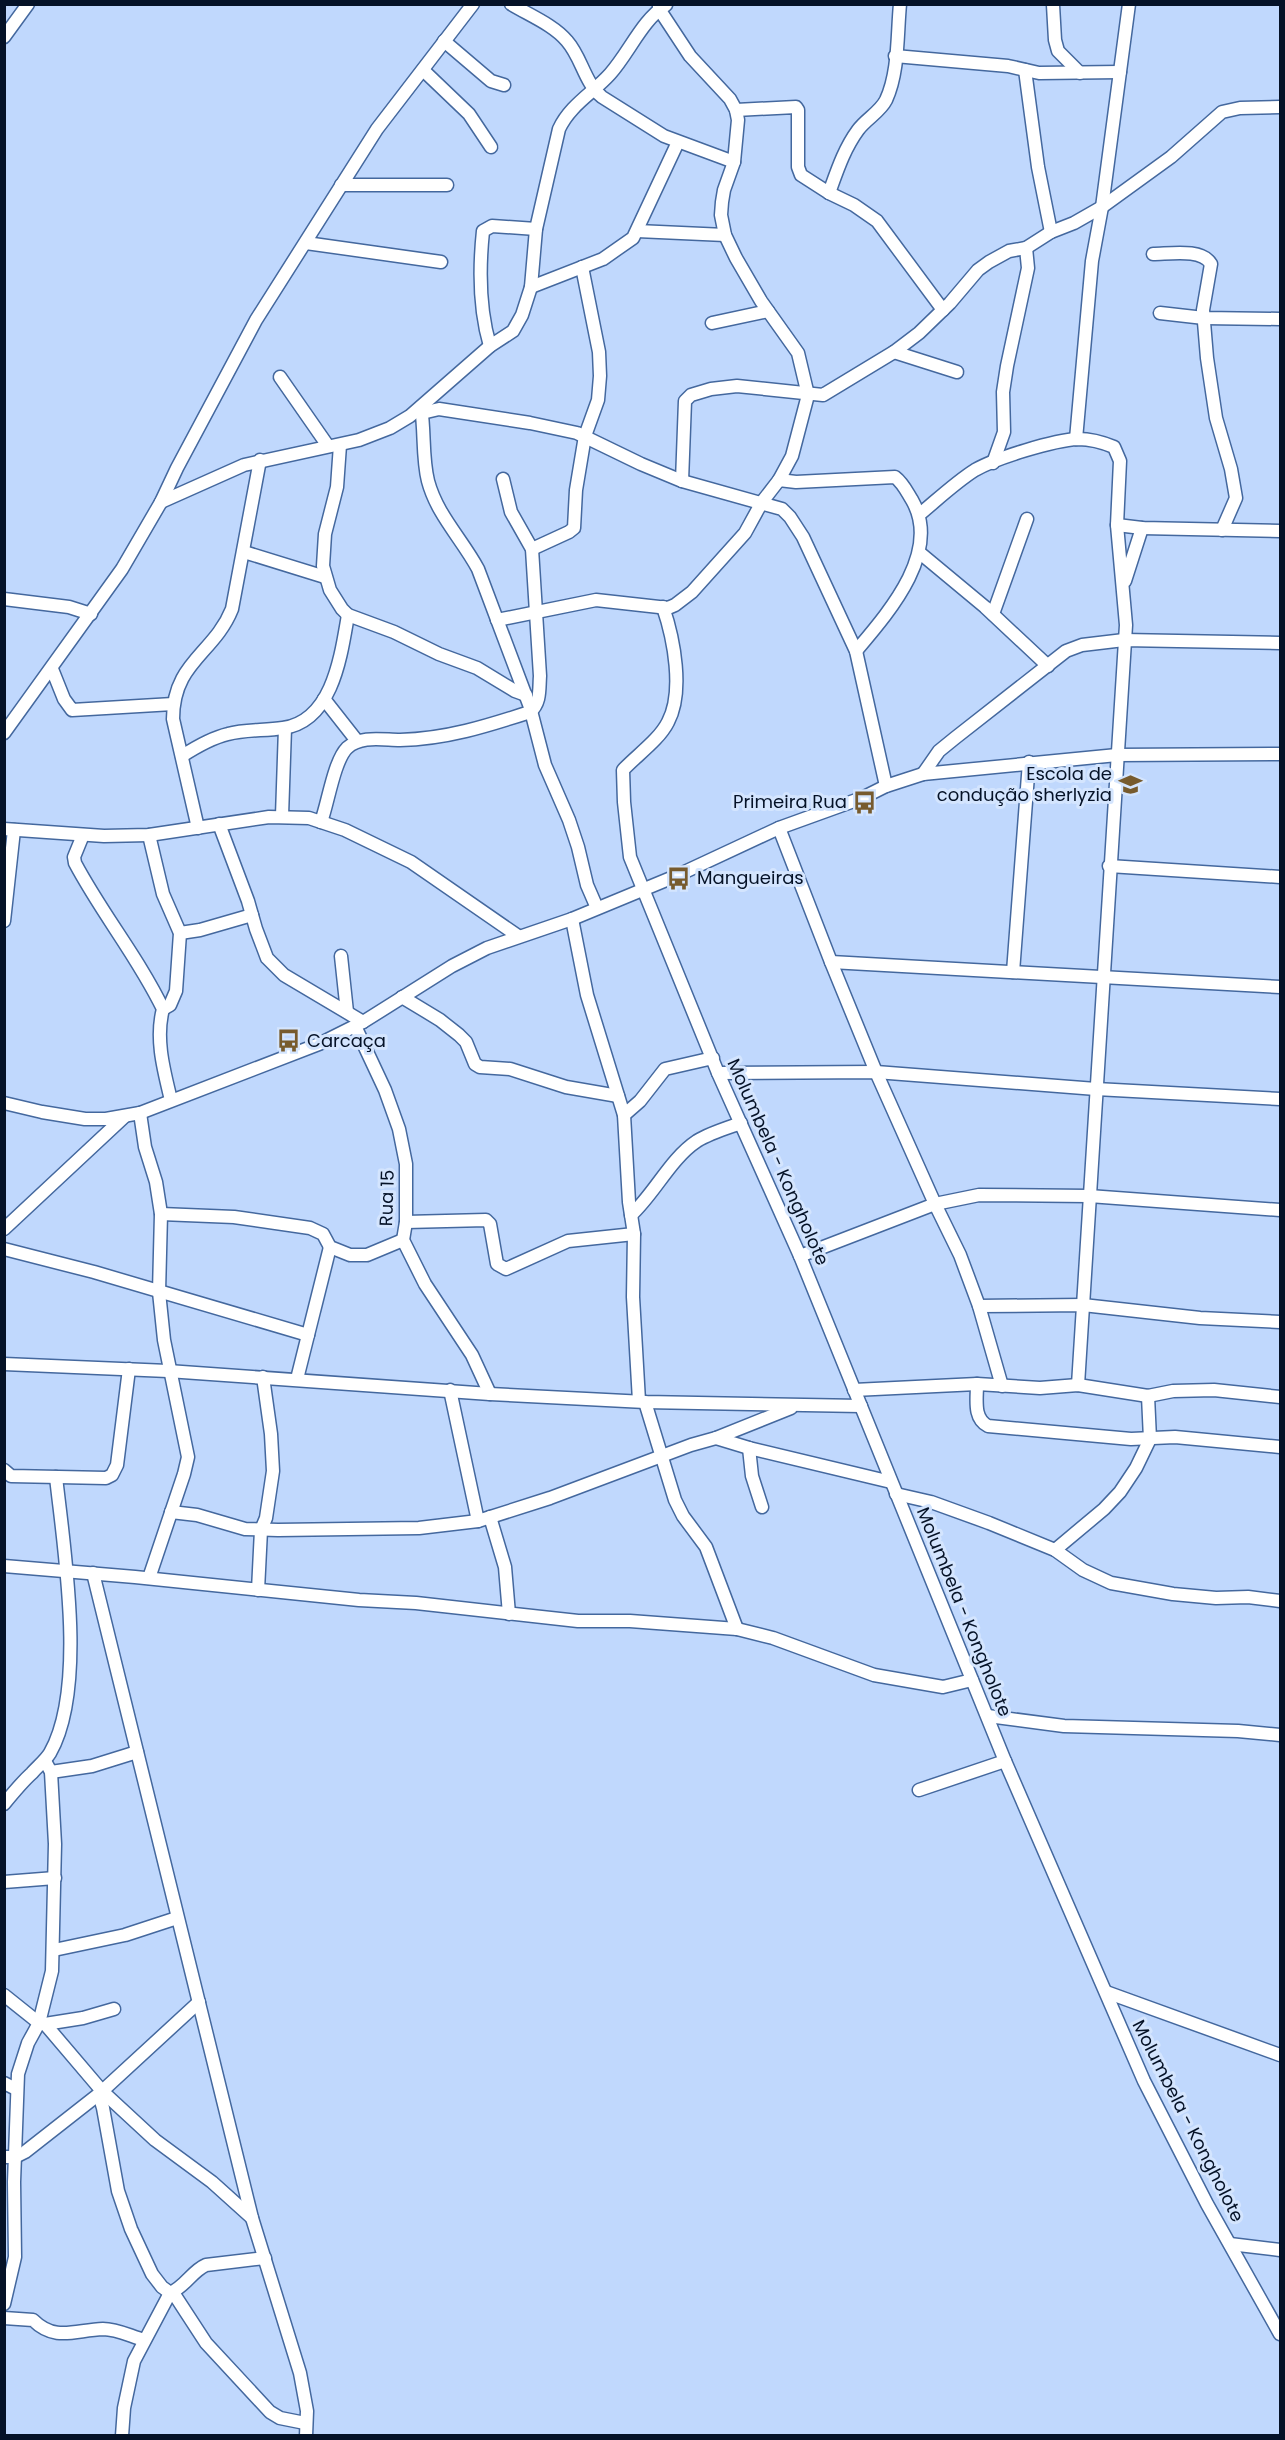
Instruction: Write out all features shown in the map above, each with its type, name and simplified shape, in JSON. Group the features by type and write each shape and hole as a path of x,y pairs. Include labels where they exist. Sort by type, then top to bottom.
{"street":[{"path":"4,37 28,4"},
{"path":"4,733 122,569 161,502 256,320 377,129 473,4"},
{"path":"511,4 561,34 568,42 593,90 641,124 678,142 734,162"},
{"path":"829,193 841,159 858,130 886,99 896,56 900,4"},
{"path":"1076,439 1092,261 1102,207 1129,4"},
{"path":"1053,5 1058,51 1080,72"},
{"path":"161,502 244,465 359,440 390,428 421,410 490,346 506,337 519,323 531,287 536,229 559,129 569,112 609,75 662,6 690,56 729,99 736,111 738,120 734,162 724,190 721,215 725,236 736,258 768,311 798,353 808,395 792,456 744,533 692,592 675,605 663,607 596,600 497,620"},
{"path":"444,41 491,81 504,85"},
{"path":"896,56 1008,66 1039,73 1120,72"},
{"path":"423,70 469,114 491,147"},
{"path":"1025,70 1038,167 1051,232"},
{"path":"736,111 796,107 798,110 798,167 801,175 829,193 855,205 877,221 943,310"},
{"path":"682,481 685,401 691,395 711,389 737,386 823,395 919,333 984,266 1009,250 1026,248 1051,232 1074,223 1102,207 1171,157 1222,112 1240,108 1281,107"},
{"path":"531,287 603,259 625,244 637,231 678,142"},
{"path":"341,185 447,185"},
{"path":"490,346 482,301 480,257 483,231 492,226 536,229"},
{"path":"637,231 725,236"},
{"path":"306,243 441,262"},
{"path":"993,463 1004,432 1006,366 1028,268 1026,248"},
{"path":"1153,254 1200,255 1208,259 1211,264 1203,310 1216,418 1236,489 1236,498 1222,530"},
{"path":"532,549 574,528 576,490 585,436 598,400 600,376 598,352 582,267"},
{"path":"712,323 768,311"},
{"path":"1160,313 1204,318 1281,319"},
{"path":"894,351 957,372"},
{"path":"280,377 334,445 337,487 325,534 325,577 336,601 348,615 477,668 515,691 526,695"},
{"path":"421,410 439,409 553,427 585,436 641,464 682,481 782,509 803,537 856,651 886,786"},
{"path":"421,410 428,483 447,524 467,548 478,569 526,695 545,765 569,820 587,885 597,908"},
{"path":"920,514 975,471 1026,451 1076,439 1098,441 1114,447 1118,452 1120,461 1117,525 1126,625 1078,1384"},
{"path":"198,828 173,719 173,704 178,684 188,667 218,633 230,615 260,460"},
{"path":"779,480 840,481 896,477 920,514 922,527 920,553 899,594 879,624 856,651"},
{"path":"321,822 345,750 357,741 401,740 461,733 530,712 536,708 539,697 532,549 511,512 503,478"},
{"path":"993,614 1027,519"},
{"path":"1117,525 1142,528 1281,531"},
{"path":"1123,588 1133,550 1142,528"},
{"path":"244,552 325,577"},
{"path":"920,553 993,614 1048,666"},
{"path":"4,599 69,607 91,614"},
{"name":"Molumbela - Kongholote","path":"663,607 672,643 676,675 674,706 667,724 623,770 630,857 718,1073 800,1256 1005,1761 1144,2081 1230,2244 1281,2334"},
{"path":"182,756 226,734 285,728 306,720 316,711 333,680 348,615"},
{"path":"923,774 947,744 1066,651 1082,645 1124,640 1281,643"},
{"path":"52,669 64,699 72,710 173,704"},
{"path":"324,699 357,741"},
{"path":"282,816 285,728"},
{"path":"4,1103 42,1113 85,1119 106,1119 140,1113 319,1044 359,1024 460,962 518,936 572,919 676,876 779,828 923,774 1029,762 1132,754 1281,754"},
{"path":"1013,972 1029,762"},
{"path":"4,921 9,829 83,834 149,835 282,816 309,818 345,830 411,862 518,936"},
{"path":"219,824 263,951 284,975 347,1012 359,1024"},
{"path":"779,828 876,1072 960,1254 979,1306 1002,1386"},
{"path":"83,834 74,857 75,863 104,915 140,965 163,1009 160,1039 171,1101"},
{"path":"149,835 163,894 180,933 176,991 170,1005 163,1009"},
{"path":"1109,866 1281,878"},
{"path":"180,933 209,928 252,915"},
{"path":"572,919 587,995 624,1115 634,1234 633,1324 642,1402 663,1455 675,1500 683,1516 706,1547 737,1629"},
{"path":"341,956 347,1012"},
{"path":"831,962 1281,987"},
{"path":"402,997 441,1020 459,1035 466,1042 475,1064 480,1067 510,1069 566,1087 618,1096"},
{"name":"Rua 15","path":"359,1024 399,1129 406,1164 406,1222 403,1240 425,1284 472,1355 490,1394"},
{"path":"624,1115 640,1101 665,1069 713,1058"},
{"path":"718,1073 876,1072 1096,1089 1281,1099"},
{"path":"140,1113 145,1148 156,1182 161,1214 159,1292 168,1371 188,1457 149,1578"},
{"path":"4,1229 125,1116"},
{"path":"631,1215 680,1158 698,1141 741,1123"},
{"path":"800,1256 935,1204 979,1195 1089,1197 1281,1210"},
{"path":"161,1214 234,1216 310,1228 323,1234 330,1246 351,1255 368,1255 403,1240"},
{"path":"406,1222 486,1220 490,1224 497,1264 506,1269 568,1241 634,1234"},
{"path":"297,1378 330,1246"},
{"path":"4,1249 94,1272 308,1335"},
{"path":"979,1306 1083,1305 1200,1318 1281,1322"},
{"path":"4,1364 297,1378 490,1394 642,1402 861,1406"},
{"path":"4,1470 11,1476 106,1478 112,1475 117,1465 129,1369"},
{"path":"258,1590 261,1530 266,1518 273,1471 271,1434 263,1377"},
{"path":"976,1384 978,1415 981,1422 988,1426 1150,1440 1175,1437 1281,1447"},
{"path":"854,1390 976,1384 1040,1388 1078,1384 1148,1396 1173,1391 1214,1390 1281,1397"},
{"path":"450,1390 484,1519 505,1567 509,1614"},
{"path":"1055,1550 1104,1509 1120,1492 1136,1468 1150,1440 1148,1396"},
{"path":"171,1512 197,1515 245,1529 261,1530 419,1528 484,1519 550,1498 798,1406"},
{"path":"716,1438 891,1482"},
{"path":"749,1448 752,1476 762,1507"},
{"path":"4,2304 15,2256 10,2157 10,2086 42,2024 54,1950 55,1878 48,1767 60,1733 69,1685 69,1582 56,1477"},
{"path":"896,1494 948,1508 1055,1550 1083,1570 1111,1583 1173,1594 1216,1598 1248,1597 1281,1601"},
{"path":"4,1566 149,1578 359,1600 416,1603 578,1621 630,1621 737,1629 773,1638 874,1675 943,1687 972,1680"},
{"path":"93,1573 252,2218 300,2373 307,2411 306,2429 270,2412 206,2343 180,2302 152,2274 131,2229 118,2191 100,2092"},
{"path":"988,1716 1064,1726 1238,1731 1281,1735"},
{"path":"4,1804 33,1771 48,1767 92,1766 137,1752"},
{"path":"919,1790 1005,1761"},
{"path":"4,1882 55,1878"},
{"path":"54,1950 125,1935 177,1918"},
{"path":"1106,1992 1281,2055"},
{"path":"4,1995 42,2024 100,2092 155,2140 212,2182 252,2218"},
{"path":"10,2157 25,2152 100,2092 199,2002"},
{"path":"42,2024 83,2018 114,2009"},
{"path":"1230,2244 1281,2250"},
{"path":"122,2436 128,2384 134,2361 170,2293 177,2290 206,2265 265,2258"},
{"path":"4,2318 33,2319 42,2329 50,2332 69,2333 104,2329 144,2340"}],"place":[{"name":"Escola de condução sherlyzia","path":"1130,784"},
{"name":"Primeira Rua","path":"865,802"},
{"name":"Mangueiras","path":"679,878"},
{"name":"Carcaça","path":"289,1041"}]}
